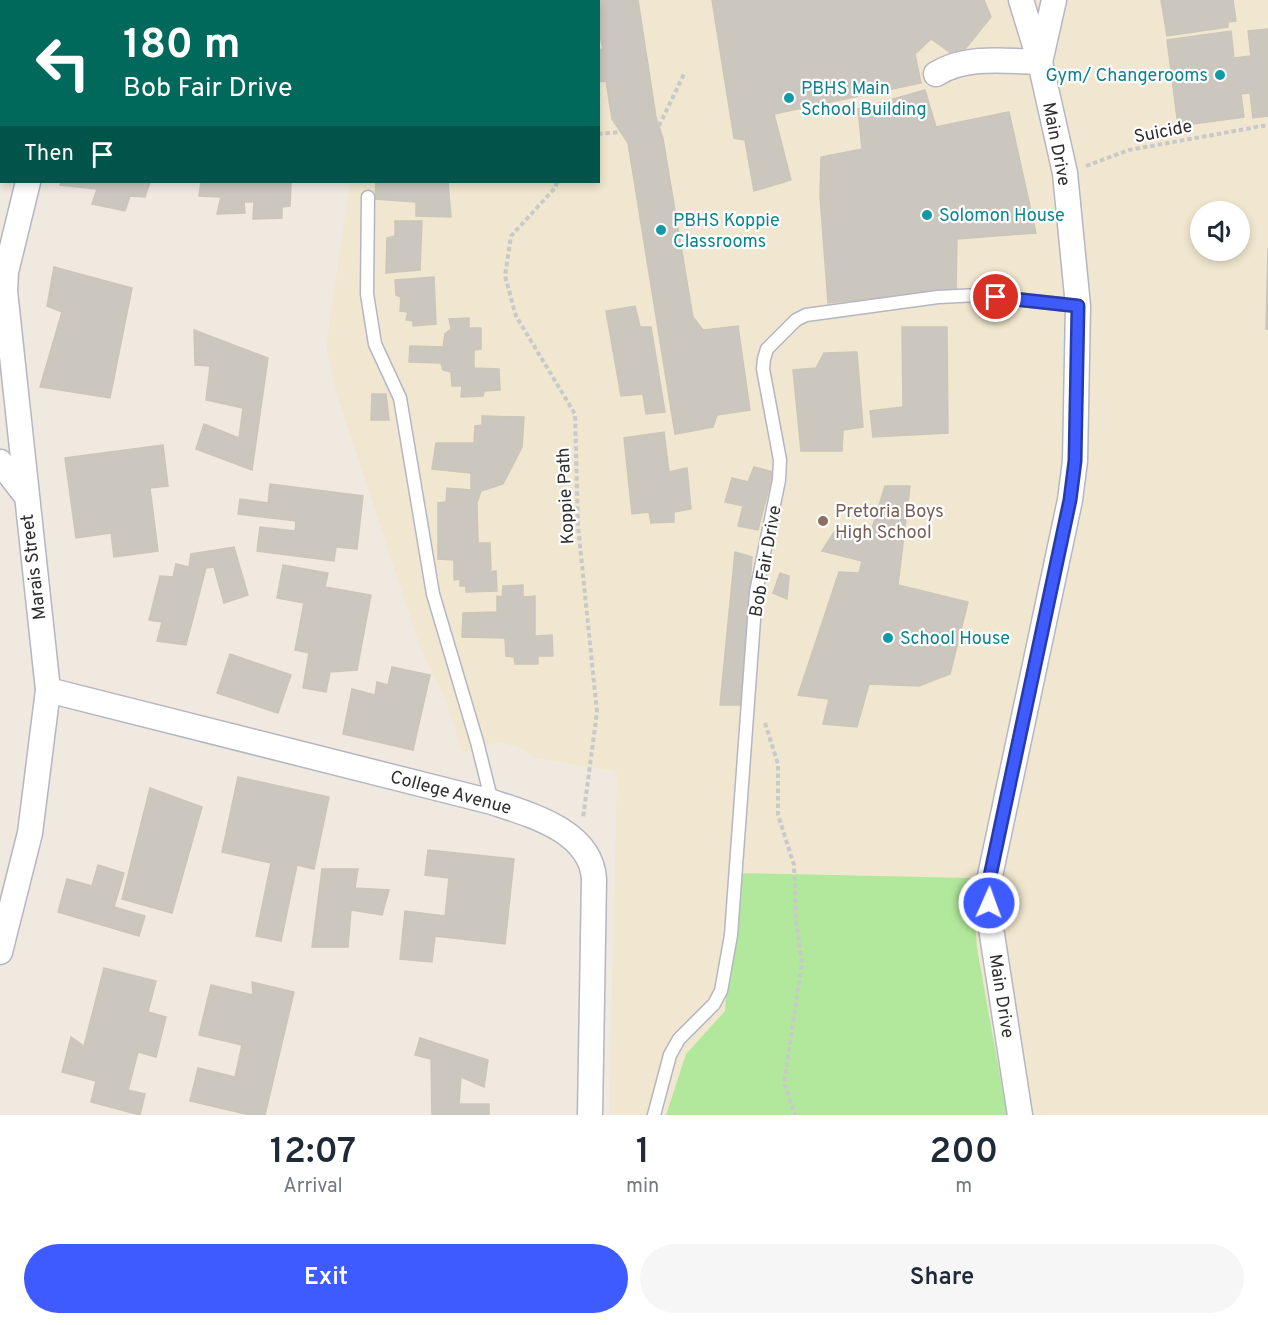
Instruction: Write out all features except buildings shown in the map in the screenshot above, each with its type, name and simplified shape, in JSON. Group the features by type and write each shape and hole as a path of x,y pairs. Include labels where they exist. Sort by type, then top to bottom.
{"street":[{"name":"Main Drive","path":"1020,1115 991,928 990,876 1070,500 1075,461 1078,306 1065,173 1040,62 1021,0"},
{"name":"Main Drive","path":"1040,62 1054,0"},
{"path":"936,74 945,68 967,62 1040,62"},
{"name":"Marais Street","path":"0,952 30,833 48,690 25,494 5,291 6,272 28,183"},
{"path":"0,462 25,494"},
{"name":"College Avenue","path":"48,690 492,802 538,817 580,844"},
{"path":"580,844 590,857 594,879 591,1115"}],"lane":[{"path":"368,197 367,294 375,344 400,398 433,594 477,742 492,802"},
{"name":"Bob Fair Drive","path":"654,1115 670,1055 679,1039 714,1004 721,991 731,935 756,592 779,480 780,460 763,369 767,349 796,320 806,315 916,300 979,295 1078,306"}],"path":[{"path":"659,126 685,72"},
{"name":"Suicide","path":"1065,173 1129,150 1268,126"},
{"path":"600,134 620,132"},
{"name":"Koppie Path","path":"557,183 555,188 512,236 505,276 516,316 575,414 578,526 597,712 580,844"},
{"path":"764,719 778,764 778,815 794,865 796,920 802,963 784,1083 795,1115"}],"shaded area":[{"name":"Pretoria Boys High School","path":"600,0 1268,0 1268,1115 609,1115 617,775 614,771 535,758 522,749 500,742 462,752 446,701 419,644 338,399 326,346 350,183 600,183"}],"green space":[{"path":"735,873 972,878 977,948 1007,1115 666,1115 686,1054 725,1011"}],"place":[{"name":"Gym/ Changerooms","path":"1220,75"},
{"name":"PBHS Main School Building","path":"789,98"},
{"name":"Solomon House","path":"927,215"},
{"name":"PBHS Koppie Classrooms","path":"661,230"},
{"name":"Pretoria Boys High School","path":"823,521"},
{"name":"School House","path":"888,638"}],"route":[{"path":"989,903 990,876 1070,500 1075,461 1078,306 996,297"}]}
